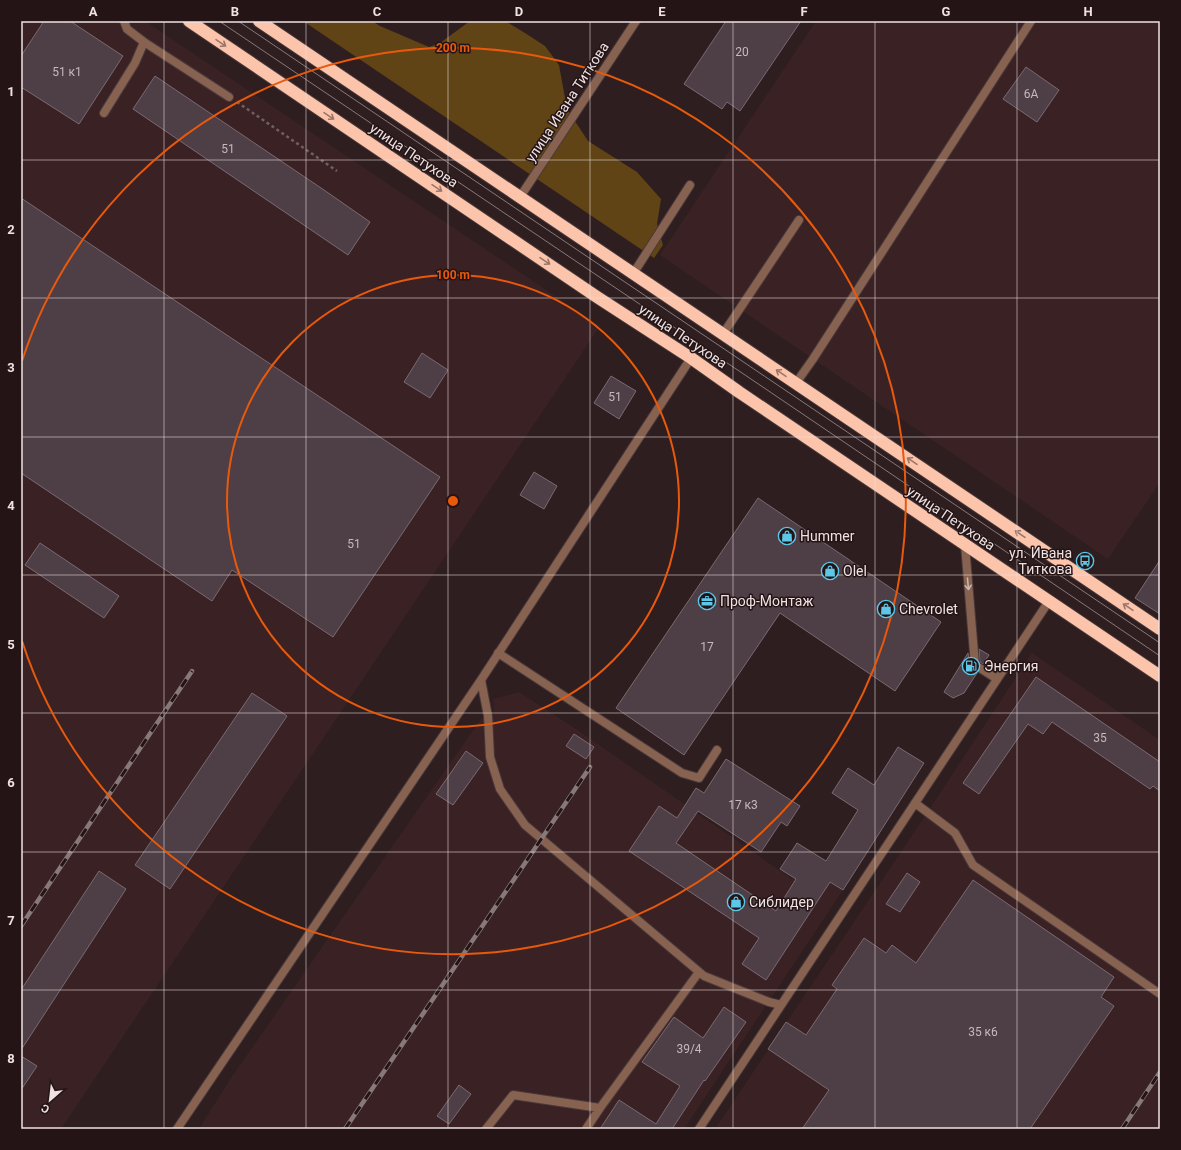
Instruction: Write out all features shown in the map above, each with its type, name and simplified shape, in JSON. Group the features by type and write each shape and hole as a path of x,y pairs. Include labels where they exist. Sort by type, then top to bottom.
{"highway":[{"name":"улица Петухова","path":"189,21 691,358 1160,676"},
{"name":"улица Петухова","path":"259,21 633,274 1159,625"}],"street":[{"path":"124,21 127,29 144,42 229,97"},
{"name":"улица Ивана Титкова","path":"520,197 636,21"},
{"path":"796,383 813,360 1031,21"},
{"path":"104,113 135,63 144,42"},
{"path":"633,274 690,185"},
{"path":"723,334 799,220"},
{"path":"177,1129 481,680 691,358"},
{"path":"965,545 975,665 997,679"},
{"path":"699,1129 1049,601"},
{"path":"498,653 682,773 699,778 717,750"},
{"path":"481,680 488,716 490,757 500,789 525,825 698,972 704,976 769,1002 781,1005"},
{"path":"914,803 955,834 973,865 1160,994"},
{"path":"586,1129 698,972"},
{"path":"486,1129 513,1095 600,1108"}],"path":[{"path":"229,97 337,171"}],"shaded area":[{"path":"21,21 145,21 600,326 61,1129 21,1129"},
{"path":"303,21 372,21 380,26 429,47 440,43 470,21 505,21 525,33 545,46 559,65 567,109 588,141 637,172 661,199 657,224 663,245 654,258"},
{"path":"816,21 1160,21 1160,482 1108,559 660,255"},
{"path":"1032,653 1160,740 1160,1129 715,1129 923,819"},
{"path":"519,692 576,729 792,879 802,864 843,890 684,1129 199,1129 231,1078 481,719 494,714 493,699"}],"building":[{"path":"44,21 70,21 123,56 79,124 21,87 21,56"},
{"path":"726,21 801,21 740,111 727,102 722,109 684,84"},
{"path":"1026,67 1059,90 1037,122 1003,99"},
{"path":"155,76 370,222 348,255 133,109"},
{"path":"21,198 440,477 333,637 232,570 212,601 21,473"},
{"path":"422,353 448,370 430,398 404,382"},
{"path":"611,376 636,391 619,419 594,403"},
{"path":"534,472 557,486 544,509 520,495"},
{"path":"758,498 941,622 895,691 780,613 684,755 616,708"},
{"path":"40,543 119,596 104,618 25,565"},
{"path":"1160,560 1160,614 1135,598"},
{"path":"979,649 989,655 983,664 980,662"},
{"path":"968,653 970,668 977,673 964,693 953,698 944,692"},
{"path":"1036,677 1160,762 1160,791 1153,786 1150,789 1052,722 1043,734 1028,724 979,794 963,783"},
{"path":"252,693 287,716 170,889 135,865"},
{"path":"574,734 594,747 586,759 566,746"},
{"path":"898,747 924,763 843,890 830,882 766,980 742,964 759,938 629,851 659,806 677,818 696,788 704,793 726,759 800,806 787,826 781,822 761,852 698,811 676,843 776,911 796,879 780,869 797,843 826,861 858,810 832,793 848,768 874,785"},
{"path":"466,751 483,763 453,805 436,794"},
{"path":"99,871 126,889 21,1050 21,990"},
{"path":"907,873 920,882 900,912 886,904"},
{"path":"973,880 1114,977 1101,997 1114,1006 1030,1129 802,1129 829,1090 768,1049 786,1022 806,1035 837,989 832,985 864,938 886,953 892,945 916,963"},
{"path":"724,1007 746,1022 705,1081 704,1080 672,1129 600,1129 619,1100 656,1124 680,1086 642,1062 674,1017 703,1038"},
{"path":"21,1056 37,1066 21,1090"},
{"path":"459,1085 471,1094 449,1124 437,1116"}],"tram line":[{"path":"219,21 1160,656"},
{"path":"238,21 1160,643"}],"railway":[{"path":"21,926 192,671"},
{"path":"345,1129 590,767"},
{"path":"1122,1129 1160,1072"}],"place":[{"name":"Hummer","path":"787,536"},
{"name":"ул. Ивана Титкова","path":"1085,561"},
{"name":"Olel","path":"830,571"},
{"name":"Проф-Монтаж","path":"707,601"},
{"name":"Chevrolet","path":"886,609"},
{"name":"Энергия","path":"971,666"},
{"name":"Сиблидер","path":"736,902"}]}
